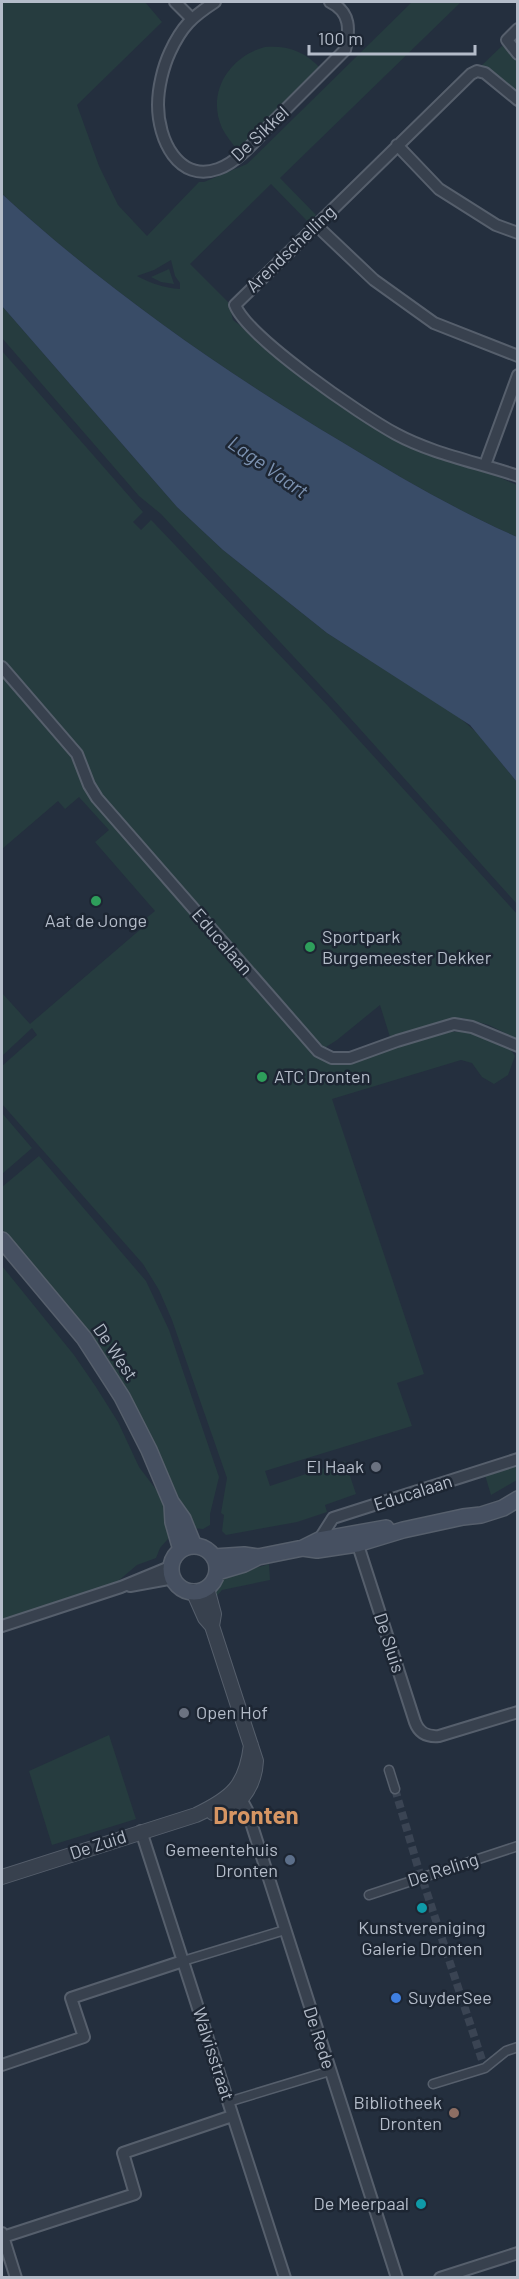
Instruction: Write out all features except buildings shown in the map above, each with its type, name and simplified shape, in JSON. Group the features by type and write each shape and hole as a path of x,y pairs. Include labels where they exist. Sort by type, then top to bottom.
{"main road":[{"name":"De West","path":"2,1240 84,1338 122,1397 149,1450 171,1502 173,1522 188,1548"},
{"path":"303,1548 317,1550 385,1528 403,1530 463,1516 501,1499 518,1499"},
{"path":"215,1565 244,1555 258,1557 303,1548 319,1540 356,1539"},
{"path":"202,1547 215,1565 212,1583 200,1589 182,1588 173,1572 173,1560 188,1548 202,1547"}],"street":[{"path":"176,2 191,18"},
{"name":"De Sikkel","path":"215,2 191,18 170,53 161,77 158,106 163,136 175,159 188,170 205,173 221,169 244,152 345,50 350,32 346,16 330,2"},
{"path":"518,29 507,40 518,54"},
{"name":"Arendschelling","path":"518,100 484,73 477,71 471,74 235,305 239,315 274,348 330,391 396,434 456,458 518,476"},
{"path":"397,145 440,189 496,225 518,233"},
{"path":"316,225 374,280 434,323 518,357"},
{"path":"485,465 518,375"},
{"name":"Educalaan","path":"2,667 77,754 89,785 97,798 318,1051 332,1058 350,1058 454,1024 472,1027 518,1046"},
{"name":"Educalaan","path":"319,1540 333,1518 518,1459"},
{"name":"De Sluis","path":"356,1539 417,1728 427,1736 439,1736 518,1712"},
{"path":"2,1626 173,1572"},
{"path":"200,1589 205,1618 212,1626 256,1761 253,1779 244,1804"},
{"name":"De Zuid","path":"2,1877 196,1815 218,1804 236,1789 249,1762 251,1745"},
{"path":"388,1770 395,1789"},
{"name":"De Zuid","path":"196,1815 220,1813 233,1806 244,1804"},
{"name":"De Rede","path":"244,1804 397,2277"},
{"name":"Walvisstraat","path":"141,1831 285,2277"},
{"name":"De Reling","path":"369,1894 518,1846"},
{"path":"2,2066 84,2037 71,1998 285,1930"},
{"path":"433,2084 484,2065 506,2051 518,2047"},
{"path":"228,2102 330,2071"},
{"path":"16,2277 7,2266 2,2235 135,2194 123,2153 232,2116"},
{"path":"448,2276 518,2253"}],"green space":[{"path":"2,2 145,2 162,22 77,105 99,166 118,205 147,236 199,182 247,164 412,2 461,2 280,178 316,215 309,223 271,184 190,264 229,303 233,320 278,355 387,430 517,485 517,537 472,516 406,480 252,386 123,295 2,194","holes":["171,260 175,276 180,283 180,289 157,285 137,276 154,270"]},
{"path":"505,43 510,53 517,59 517,94 480,67"},
{"path":"265,47 281,47 296,51 309,58 321,69 238,151 222,128 218,115 219,89 224,77 241,58"},
{"path":"169,269 174,284 161,282 151,277"},
{"path":"2,306 177,507 223,550 327,633 459,717 477,733 517,782 517,904 334,700 161,514 139,496 2,338"},
{"name":"Sportpark Burgemeester Dekker","path":"2,351 143,512 133,522 141,530 151,520 155,524 328,706 517,914 517,1039 489,1025 463,1018 390,1037 380,1005 337,1040 315,1054 318,1058 331,1062 370,1056 447,1032 456,1032 475,1033 494,1039 510,1049 515,1056 508,1075 494,1084 482,1077 472,1063 461,1060 332,1099 424,1374 397,1383 412,1426 265,1471 270,1486 345,1461 356,1494 325,1505 327,1512 297,1522 226,1535 222,1531 224,1515 221,1513 227,1478 172,1320 159,1290 143,1264 2,1104 2,1066 37,1035 32,1028 2,1056 2,993 30,1024 142,928 140,923 155,911 95,842 109,830 79,797 65,809 58,801 2,849"},
{"path":"2,1113 32,1148 2,1174"},
{"path":"39,1156 146,1281 169,1330 219,1477 210,1514 210,1525 203,1529 193,1528 147,1430 119,1382 71,1311 2,1229 2,1187"},
{"path":"2,1266 74,1355 96,1387 118,1422 139,1467 164,1500 173,1533 160,1548 156,1558 137,1565 117,1582 2,1620"},
{"path":"517,1464 517,1480 491,1495 485,1475"},
{"path":"269,1564 270,1580 222,1590 215,1598 217,1589 228,1577"},
{"path":"109,1735 136,1819 52,1845 29,1771"}],"water":[{"name":"Lage Vaart","path":"2,194 123,295 252,386 406,480 472,516 517,537 517,782 470,725 327,633 223,550 177,507 2,306"}],"tunnel":[{"path":"395,1789 420,1874"},
{"path":"423,1881 483,2063"}],"place":[{"name":"Aat de Jonge","path":"96,901"},
{"name":"Sportpark Burgemeester Dekker","path":"310,947"},
{"name":"ATC Dronten","path":"262,1077"},
{"name":"El Haak","path":"376,1467"},
{"name":"Open Hof","path":"184,1713"},
{"name":"Gemeentehuis Dronten","path":"290,1860"},
{"name":"Kunstvereniging Galerie Dronten","path":"422,1908"},
{"name":"SuyderSee","path":"396,1998"},
{"name":"Bibliotheek Dronten","path":"454,2113"},
{"name":"De Meerpaal","path":"421,2204"}],"district":[{"name":"Dronten","path":"256,1816"}]}
